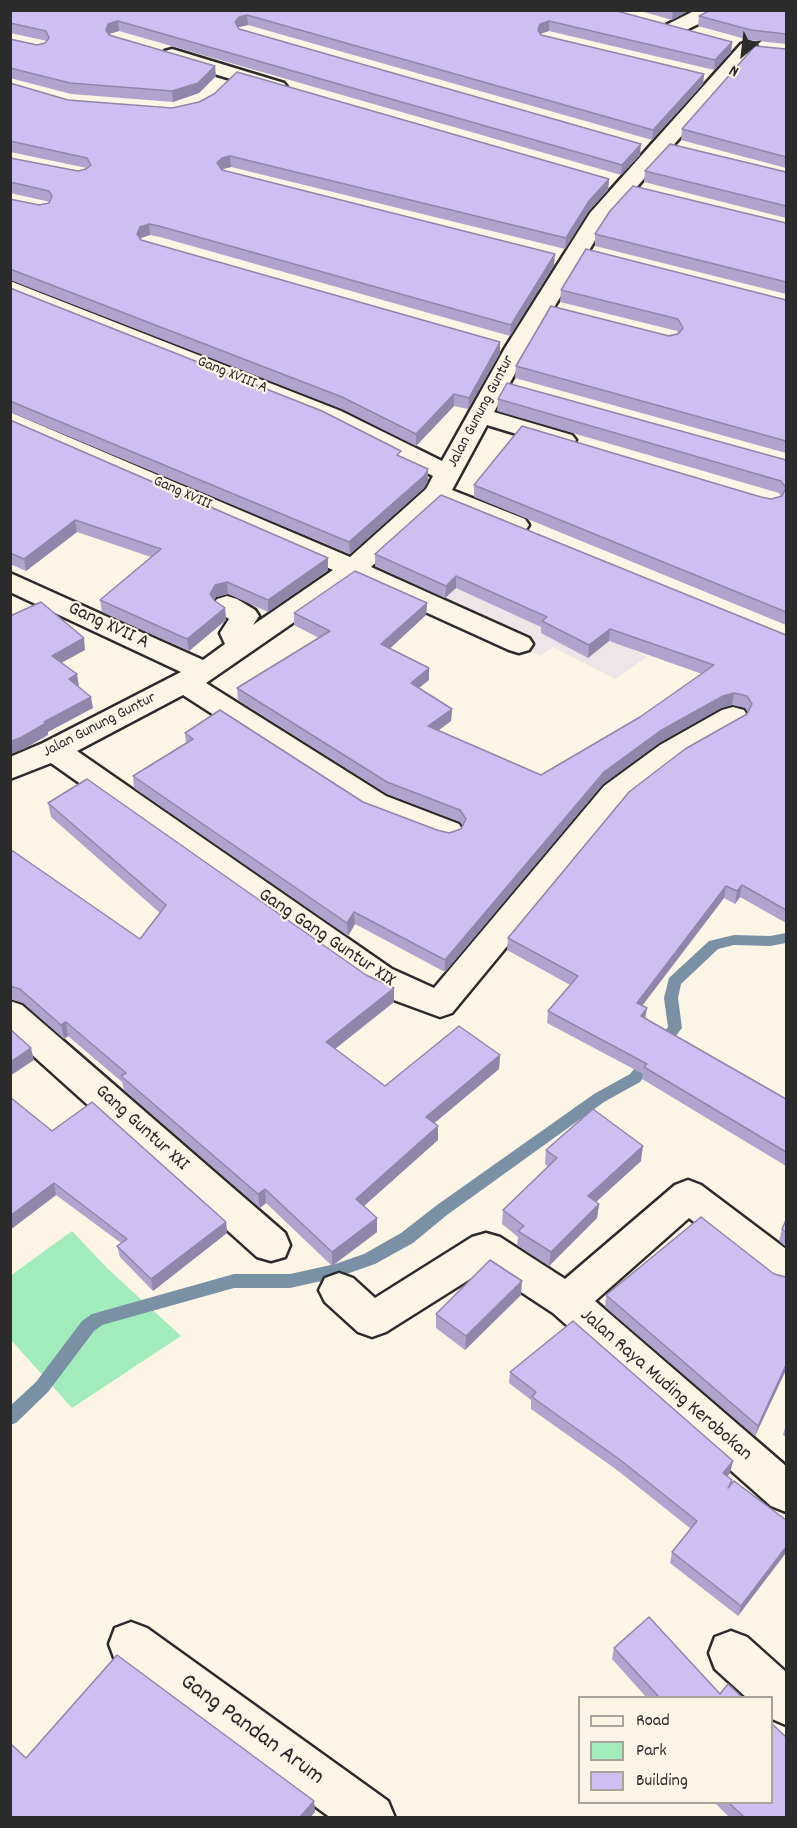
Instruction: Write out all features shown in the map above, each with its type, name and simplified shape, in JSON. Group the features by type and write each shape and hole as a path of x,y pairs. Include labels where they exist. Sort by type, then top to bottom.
{"street":[{"path":"673,29 712,10"},
{"path":"653,24 703,36"},
{"name":"Jalan Gunung Guntur","path":"10,769 54,750 195,677 245,644 353,569 443,483 479,415 509,386 505,345 552,309 575,255 598,218 660,147 709,78 746,46"},
{"path":"155,50 226,80 300,93"},
{"name":"Gang XVIII A","path":"10,288 332,416 443,483 535,534"},
{"path":"479,415 582,446"},
{"name":"Gang XVIII","path":"10,419 519,644"},
{"name":"Gang XVII A","path":"10,581 195,677 375,804 448,832"},
{"path":"227,605 245,616 234,633 234,637 245,644"},
{"name":"Gang Gang Guntur XIX","path":"54,750 380,978 403,990 440,1004 615,794 671,752 733,717"},
{"name":"Gang Guntur XXI","path":"10,1014 272,1245"},
{"name":"Jalan Raya Muding Kerobokan","path":"786,1271 688,1197 567,1301 786,1492"},
{"path":"339,1290 372,1320 486,1248 567,1301"},
{"name":"Gang Pandan Arum","path":"131,1644 371,1818"},
{"path":"731,1653 786,1702"}],"shaded area":[{"path":"384,489 606,560 553,609 647,657 615,679 553,647 540,656 406,576 437,544 362,518"}],"green space":[{"path":"72,1231 107,1268 181,1336 72,1408 11,1340 10,1276"}],"building":[{"path":"10,10 613,10 732,42 715,60 549,21 540,24 538,30 541,35 704,74 653,130 247,15 239,17 235,22 239,29 641,144 622,165 118,21 108,24 106,30 109,35 215,66 198,83 172,91 70,83 10,68 10,39 37,45 45,43 49,38 46,31 10,23"},
{"path":"711,10 786,10 786,34 751,30 699,16"},
{"path":"755,46 786,49 786,157 682,129"},
{"path":"237,72 609,179 589,201 566,238 230,156 222,158 217,163 222,170 555,254 511,325 159,226 149,224 140,227 137,234 141,240 500,342 469,398 454,394 416,434 342,397 10,269 10,199 39,205 49,203 52,196 49,191 10,182 10,158 78,171 91,165 87,158 10,141 10,83 68,100 172,108 199,102 214,94"},
{"path":"670,144 786,172 786,206 645,171"},
{"path":"633,186 786,223 786,282 595,234 610,211"},
{"path":"586,249 786,300 786,441 516,366 551,306 669,336 678,334 683,328 678,319 561,290"},
{"path":"10,288 322,411 401,451 397,455 428,469 424,476 349,542 10,401"},
{"path":"507,383 786,460 786,488 781,481 498,399"},
{"path":"10,420 328,558 268,600 227,582 215,585 210,594 225,608 187,639 100,600 161,549 75,520 24,559 10,553"},
{"path":"522,426 761,497 771,499 782,496 786,488 786,612 474,485"},
{"path":"441,495 786,635 786,910 742,885 737,891 726,886 637,1003 647,1008 641,1016 786,1099 786,1152 644,1067 647,1064 548,1011 578,976 508,938 629,792 685,749 747,714 752,704 747,696 734,693 723,696 660,731 604,772 445,960 354,912 347,923 133,776 193,739 185,733 220,710 363,802 437,830 449,833 461,829 466,819 460,810 387,782 237,688 330,631 294,613 355,571 427,603 381,644 429,668 411,683 452,709 428,726 541,775 640,717 714,665 610,629 589,645 542,621 547,617 456,576 446,586 375,554"},
{"path":"41,602 84,638 52,656 77,674 69,679 91,697 10,742 10,616"},
{"path":"87,779 366,975 394,988 326,1042 385,1086 459,1026 500,1055 426,1117 438,1126 356,1199 377,1218 332,1252 265,1189 258,1194 121,1076 126,1073 66,1022 61,1025 20,989 10,986 10,849 140,939 166,905 48,803"},
{"path":"10,1029 31,1048 10,1062"},
{"path":"10,1097 52,1131 92,1102 226,1222 151,1279 117,1246 127,1239 54,1183 10,1216"},
{"path":"593,1109 643,1146 588,1196 599,1204 551,1252 518,1231 524,1226 503,1210 557,1158 546,1150"},
{"path":"701,1217 774,1274 786,1277 786,1365 758,1426 606,1295"},
{"path":"786,1220 786,1233 782,1229"},
{"path":"490,1260 522,1281 466,1336 436,1314"},
{"path":"573,1321 733,1461 723,1473 732,1480 728,1488 734,1481 786,1520 786,1547 741,1606 672,1552 697,1521 619,1459 532,1397 536,1392 510,1372"},
{"path":"649,1617 720,1694 728,1684 741,1696 658,1696 614,1648"},
{"path":"117,1655 314,1801 299,1818 10,1818 10,1747 12,1745 26,1758"},
{"path":"773,1725 786,1737 786,1818 745,1818 730,1804 773,1804"}],"waterway":[{"path":"10,1418 42,1387 88,1326 98,1319 234,1281 290,1281 335,1271 369,1259 407,1238 442,1210 599,1098 635,1078 675,1028 671,998 674,982 714,945 734,940 770,941 786,938"}]}
